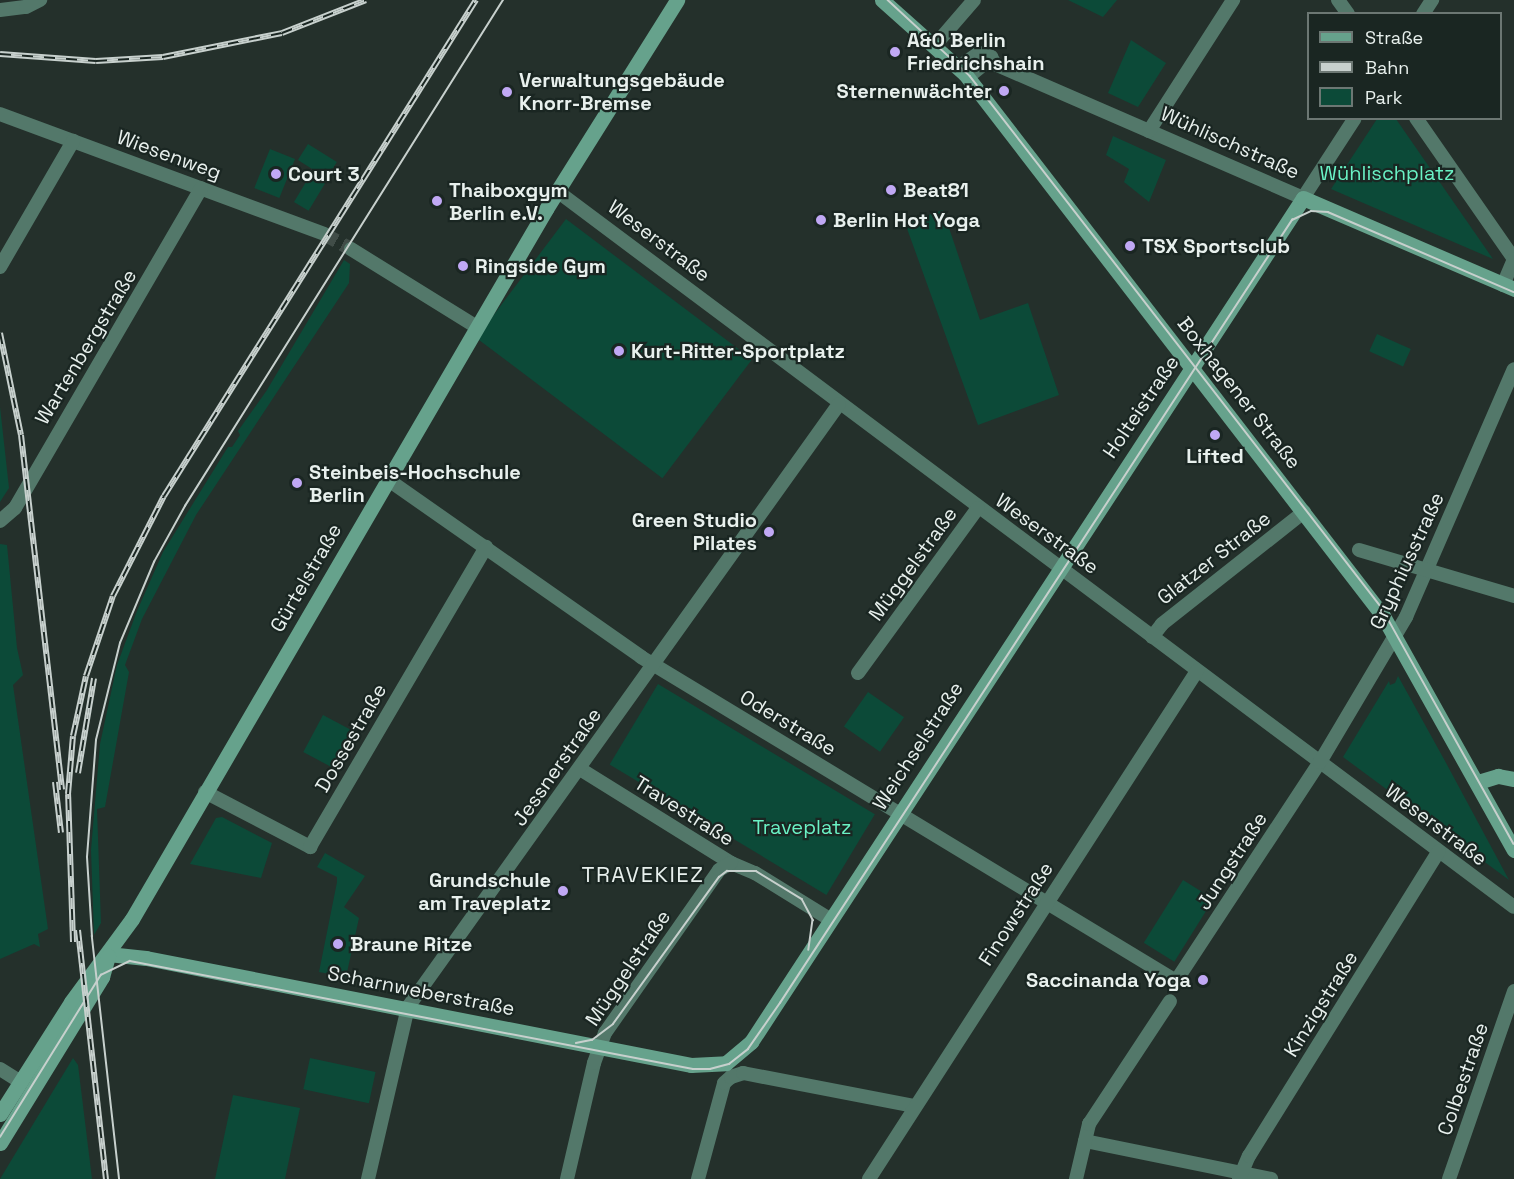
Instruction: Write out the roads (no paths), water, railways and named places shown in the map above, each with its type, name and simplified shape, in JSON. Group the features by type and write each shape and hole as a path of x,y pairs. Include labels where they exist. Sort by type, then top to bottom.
{"street":[{"path":"1,10 26,8 40,0"},
{"name":"Gürtelstraße","path":"0,1114 71,1002 108,954 390,482 557,191 677,0"},
{"name":"Boxhagener Straße","path":"882,0 936,44 963,72 1396,633 1514,849"},
{"path":"936,44 974,0"},
{"path":"1149,131 1233,0"},
{"name":"Wühlischstraße","path":"963,72 979,53 991,57 995,64 1509,287"},
{"name":"Wiesenweg","path":"0,114 324,234"},
{"name":"Holteistraße","path":"1060,567 1193,368 1353,120"},
{"path":"1417,120 1514,259 1509,287"},
{"path":"0,267 73,141"},
{"name":"Wartenbergstraße","path":"0,521 15,508 201,188"},
{"name":"Weserstraße","path":"557,191 1514,907"},
{"path":"351,249 477,327"},
{"name":"Gryphiusstraße","path":"1320,762 1396,633 1427,570 1514,369"},
{"name":"Jessnerstraße","path":"368,1179 407,1010 839,404"},
{"name":"Oderstraße","path":"390,482 654,664 1176,981"},
{"name":"Müggelstraße","path":"858,673 978,507"},
{"name":"Glatzer Straße","path":"1152,637 1161,624 1304,512"},
{"name":"Dossestraße","path":"205,792 310,847 486,547"},
{"path":"1359,550 1514,596"},
{"name":"Weichselstraße","path":"698,1179 729,1070 751,1042 1060,567"},
{"name":"Finowstraße","path":"869,1179 1197,671"},
{"name":"Jungstraße","path":"1176,981 1320,762"},
{"name":"Travestraße","path":"580,769 731,864 755,873 831,920"},
{"path":"1478,782 1498,776 1514,779"},
{"name":"Kinzigstraße","path":"1240,1176 1439,851"},
{"name":"Müggelstraße","path":"567,1179 598,1047 719,870 731,864"},
{"name":"Gürtelstraße","path":"0,1143 102,977 108,954"},
{"name":"Scharnweberstraße","path":"108,954 146,958 598,1047 915,1106"},
{"name":"Colbestraße","path":"1449,1179 1514,991"},
{"path":"1076,1179 1089,1124 1170,1001"},
{"path":"0,1069 21,1082"},
{"path":"1084,1141 1240,1176 1266,1178"}],"tunnel":[{"path":"324,234 351,249"}],"tram line":[{"path":"119,1179 92,937 87,857 96,740 120,643 154,562 185,506 503,0"},
{"path":"888,0 970,76 1382,608 1514,844"},
{"path":"0,1137 101,975 130,961 693,1069 710,1069 729,1064 748,1049 780,1003 1292,220 1311,211 1328,212 1514,292"},
{"path":"576,1043 592,1040 613,1024 719,877 727,871 756,871 802,899 813,920 809,950"}],"railway":[{"path":"0,54 96,61 163,57 282,33 366,0"},
{"path":"73,942 68,794 73,736 86,676 113,596 164,496 476,0"},
{"path":"0,333 21,435 62,790"},
{"path":"78,773 94,678"},
{"path":"55,782 61,833"},
{"path":"78,930 106,1179"}],"place":[{"name":"A&O Berlin Friedrichshain","path":"895,52"},
{"name":"Sternenwächter","path":"1004,91"},
{"name":"Verwaltungsgebäude Knorr-Bremse","path":"507,92"},
{"name":"Court 3","path":"276,174"},
{"name":"Beat81","path":"891,190"},
{"name":"Thaiboxgym Berlin e.V.","path":"437,201"},
{"name":"Berlin Hot Yoga","path":"821,220"},
{"name":"TSX Sportsclub","path":"1130,246"},
{"name":"Ringside Gym","path":"463,266"},
{"name":"Kurt-Ritter-Sportplatz","path":"619,351"},
{"name":"Lifted","path":"1215,435"},
{"name":"Steinbeis-Hochschule Berlin","path":"297,483"},
{"name":"Green Studio Pilates","path":"769,532"},
{"name":"Grundschule am Traveplatz","path":"563,891"},
{"name":"Braune Ritze","path":"338,944"},
{"name":"Saccinanda Yoga","path":"1203,980"}],"district":[{"name":"TRAVEKIEZ","path":"643,875"}],"park label":[{"name":"Wühlischplatz","path":"1387,173"},
{"name":"Traveplatz","path":"802,827"}]}
